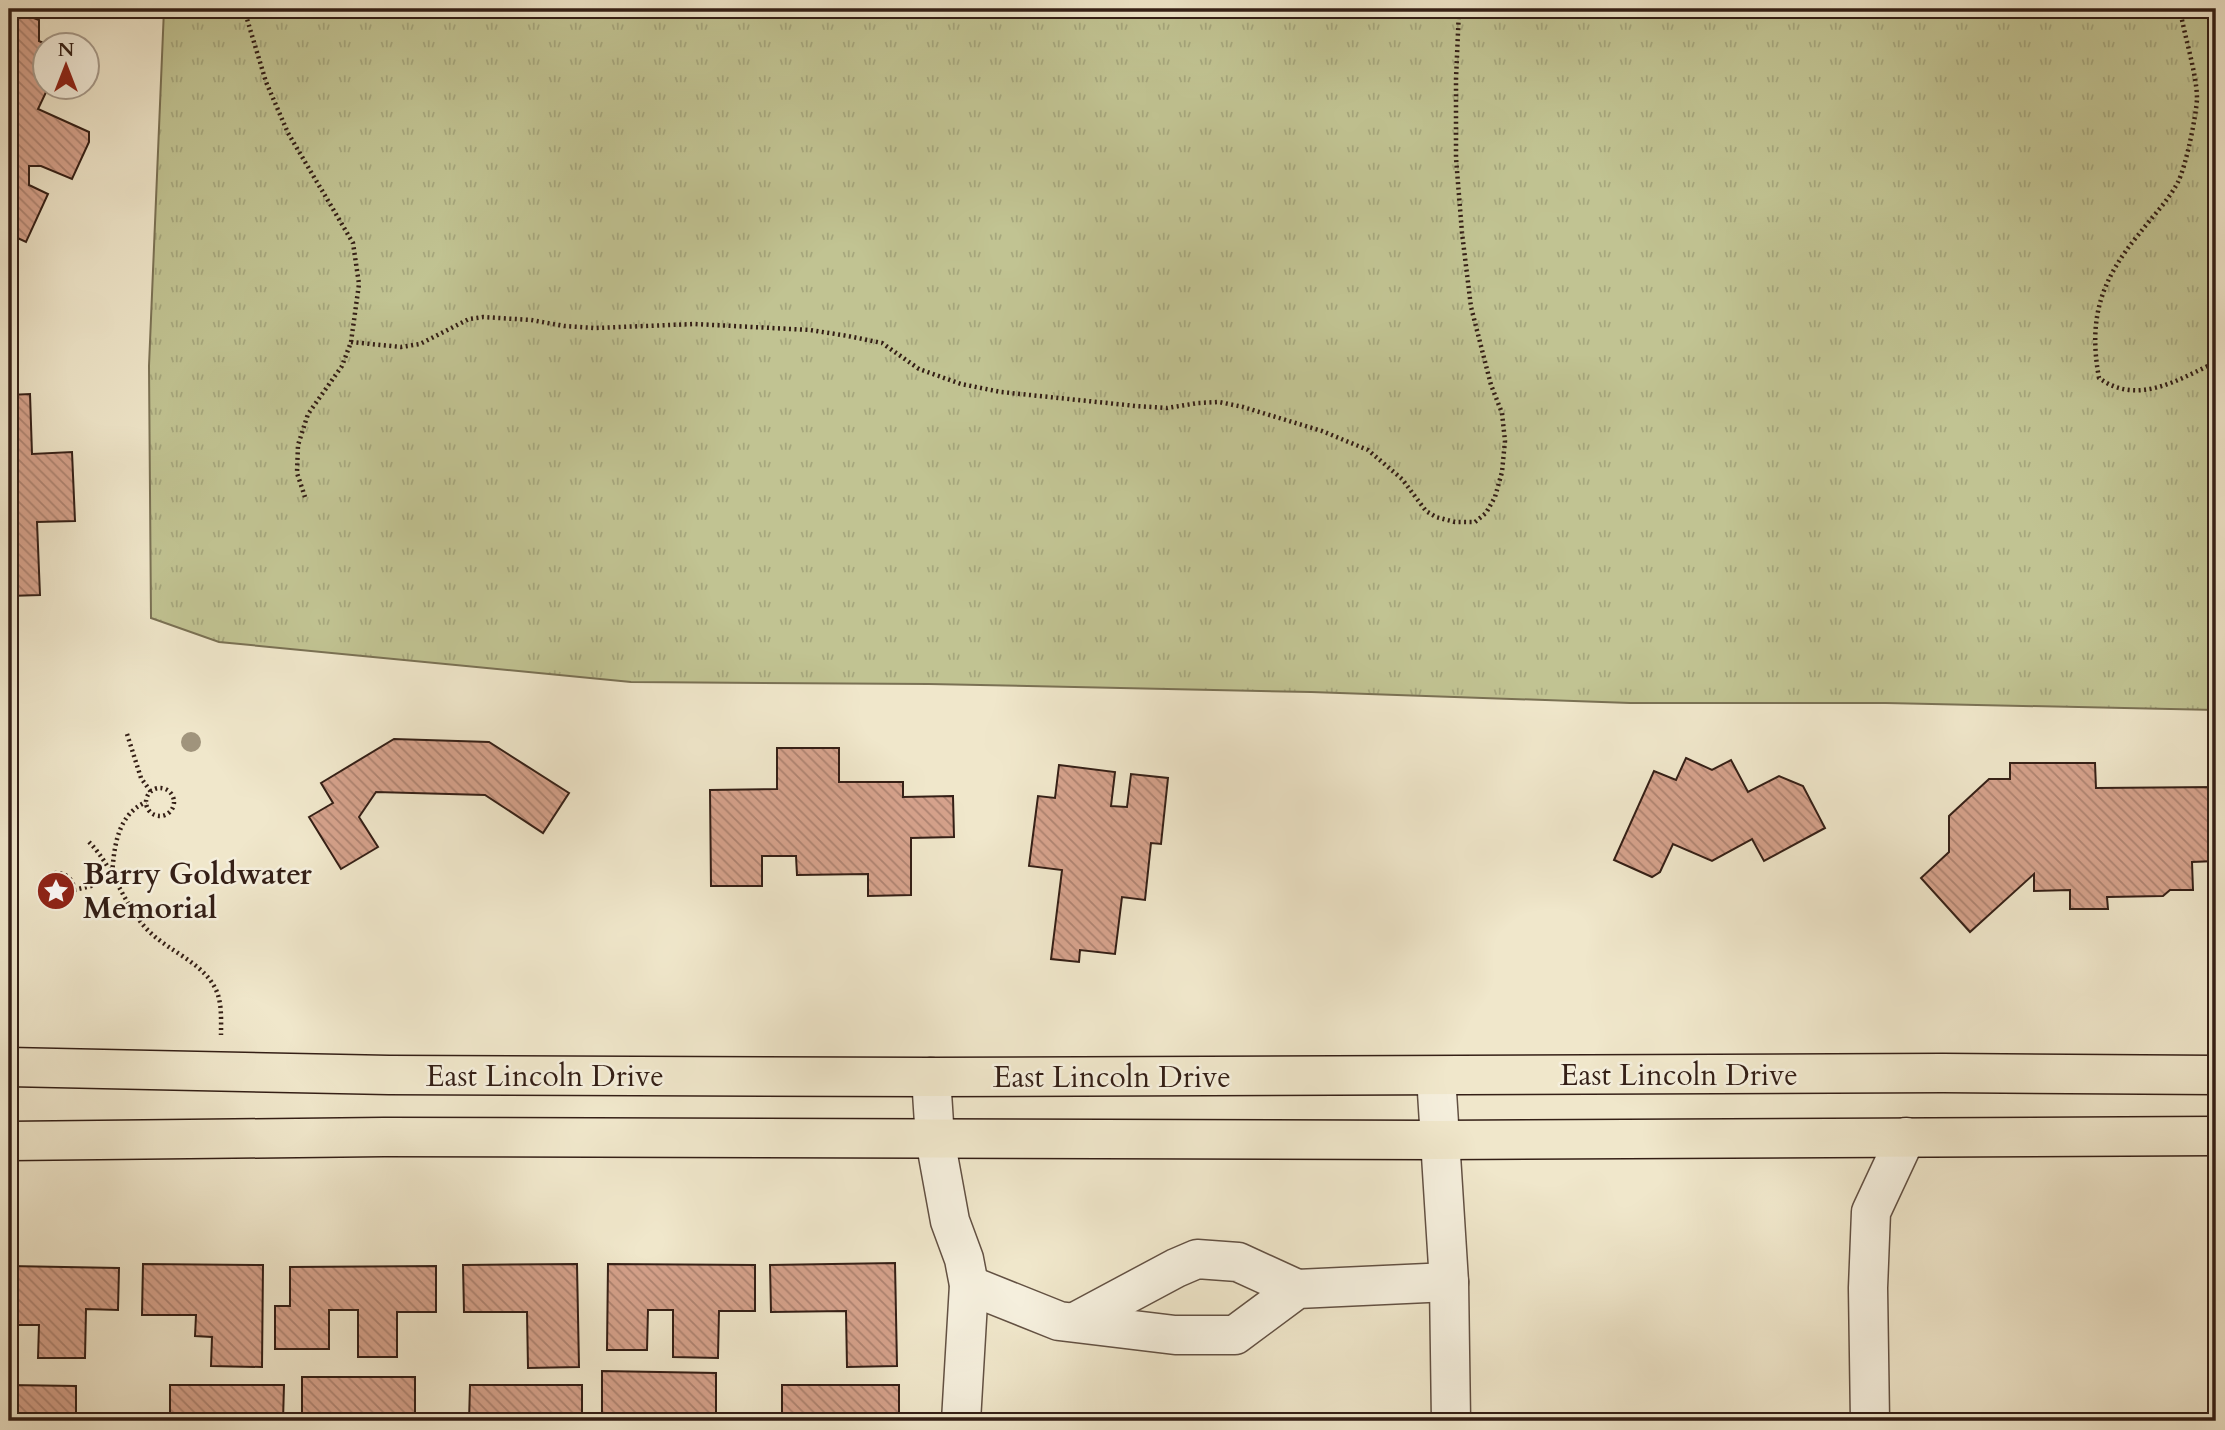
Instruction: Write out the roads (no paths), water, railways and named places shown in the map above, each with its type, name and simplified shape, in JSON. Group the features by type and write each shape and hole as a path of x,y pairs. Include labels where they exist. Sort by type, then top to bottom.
{"main road":[{"name":"East Lincoln Drive","path":"9,1067 221,1073 931,1077 1930,1073 2216,1075"},
{"name":"East Lincoln Drive","path":"9,1141 384,1137 1439,1140 2216,1136"}],"lane":[{"path":"1436,1076 1449,1282 1451,1421"},
{"path":"931,1077 935,1139 950,1220 964,1259 969,1284 961,1421"},
{"path":"1870,1421 1868,1288 1871,1212 1906,1137"},
{"path":"1075,1322 1197,1259 1238,1262 1297,1289 1449,1282"},
{"path":"969,1284 1059,1321 1175,1335 1235,1335 1297,1289"}],"place":[{"name":"Barry Goldwater Memorial","path":"56,891"}]}
